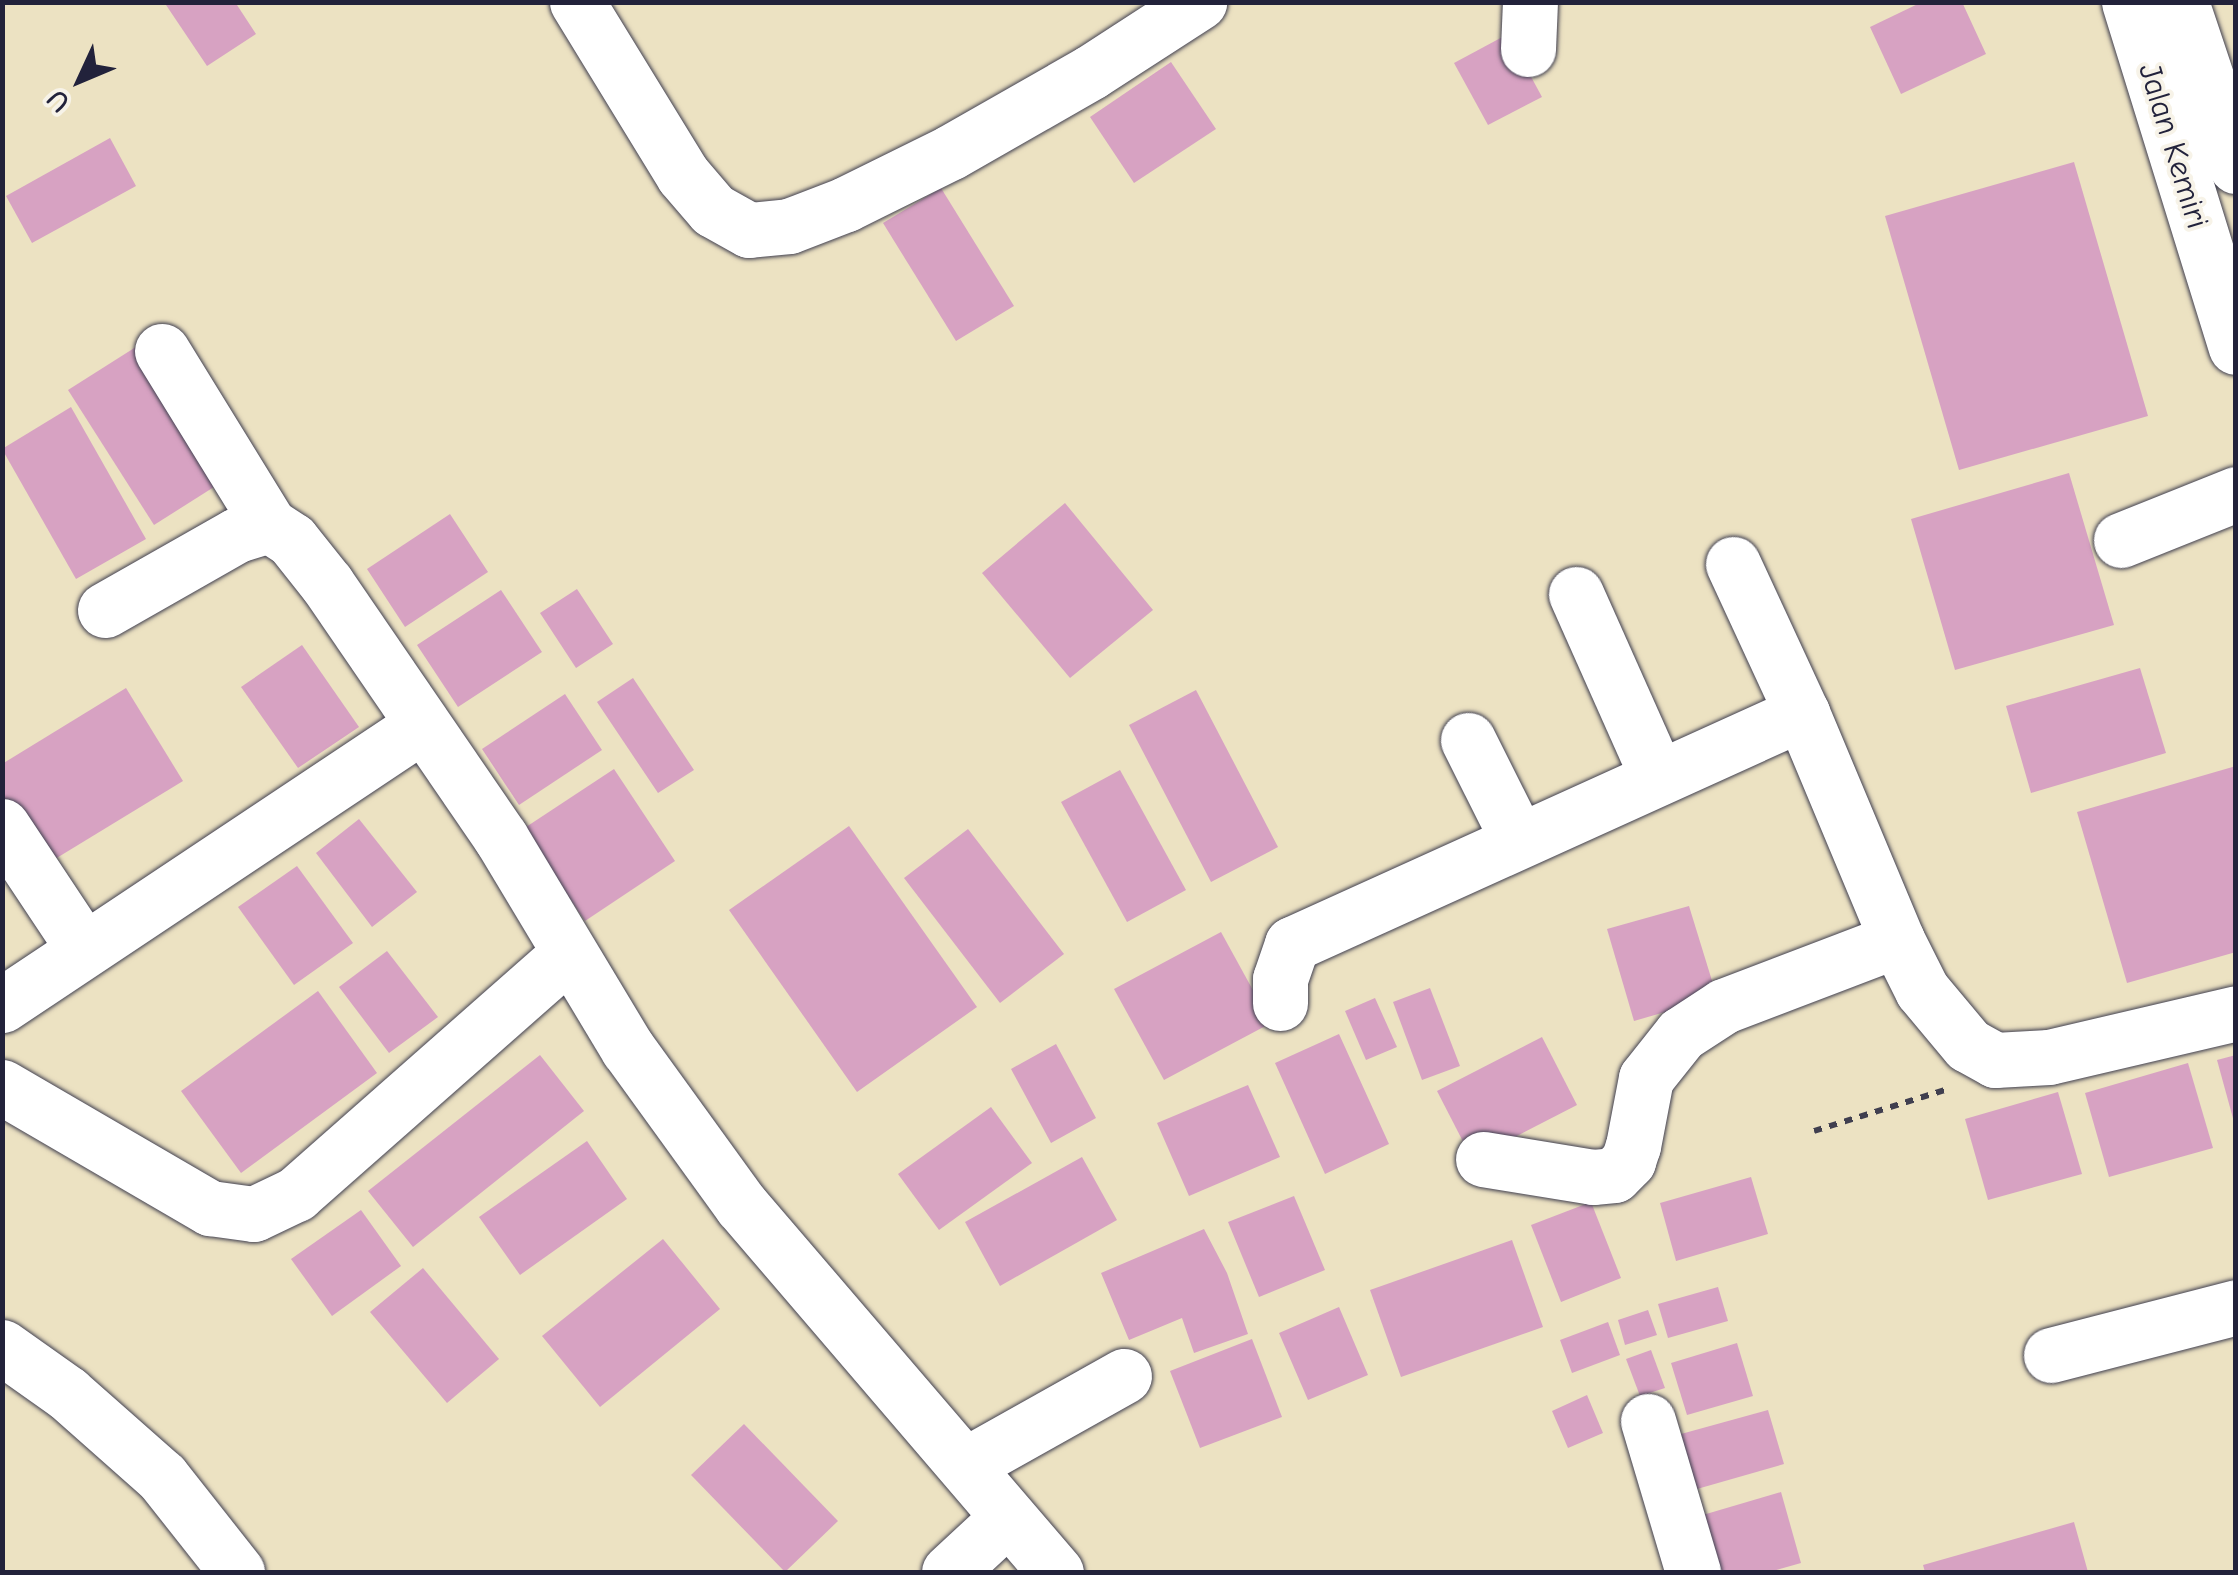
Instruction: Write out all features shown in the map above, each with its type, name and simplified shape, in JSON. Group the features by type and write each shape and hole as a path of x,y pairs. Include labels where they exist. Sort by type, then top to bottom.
{"main road":[{"path":"577,2 683,175 714,210 748,230 789,226 846,204 934,160 1091,72 1199,2"},
{"name":"Jalan Kemiri","path":"2129,2 2236,346"},
{"path":"2181,2 2236,166"},
{"path":"162,351 269,526 292,540 328,584 500,838 628,1049 741,1204 1056,1572"},
{"path":"2121,540 2236,494"},
{"path":"105,610 237,535 269,526"},
{"path":"1734,564 1802,713 1897,940 1922,990 1968,1045 1995,1060 2049,1057 2236,1014"},
{"path":"1576,594 1658,778"},
{"path":"1280,1003 1280,979 1292,944 1802,713"},
{"path":"2,1005 421,726"},
{"path":"1468,740 1518,840"},
{"path":"2,826 83,948"},
{"path":"1484,1159 1593,1177 1614,1175 1628,1161 1633,1146 1646,1078 1681,1034 1724,1006 1897,940"},
{"path":"2,1087 210,1208 254,1214 296,1194 569,954"},
{"path":"2051,1354 2236,1306"},
{"path":"2,1346 67,1392 162,1477 238,1572"},
{"path":"967,1464 1124,1376"},
{"path":"1648,1421 1693,1572"},
{"path":"949,1572 1006,1518"}],"path":[{"path":"1814,1130 1959,1085"}],"building":[{"path":"164,2 235,2 256,34 207,66"},
{"path":"1922,2 1962,2 1986,54 1901,94 1870,27"},
{"path":"1508,34 1542,97 1488,125 1454,63"},
{"path":"1171,62 1216,129 1134,183 1090,117"},
{"path":"110,138 136,186 32,243 6,196"},
{"path":"2074,162 2148,416 1959,470 1885,216"},
{"path":"941,188 1014,306 956,341 883,223"},
{"path":"139,345 225,480 154,525 68,390"},
{"path":"71,407 146,539 76,579 2,449"},
{"path":"2069,473 2114,625 1955,670 1911,519"},
{"path":"1065,503 1153,610 1070,678 982,573"},
{"path":"450,514 488,572 405,627 367,569"},
{"path":"577,589 613,644 576,668 540,613"},
{"path":"501,590 542,652 458,707 417,645"},
{"path":"302,645 359,727 298,768 241,687"},
{"path":"2140,668 2166,753 2031,793 2006,706"},
{"path":"633,678 694,770 658,793 597,702"},
{"path":"126,688 183,781 37,870 2,813 2,764"},
{"path":"1196,690 1278,847 1211,882 1129,725"},
{"path":"565,694 602,750 519,805 482,749"},
{"path":"2236,766 2236,952 2127,983 2077,812"},
{"path":"614,769 675,861 585,921 523,829"},
{"path":"1120,770 1186,890 1127,922 1061,802"},
{"path":"359,819 417,892 372,927 316,853"},
{"path":"849,826 977,1007 857,1092 729,910"},
{"path":"968,829 1064,954 1000,1003 904,878"},
{"path":"297,866 353,943 294,985 238,907"},
{"path":"1689,906 1717,997 1634,1021 1607,929"},
{"path":"1221,932 1271,1023 1164,1080 1114,989"},
{"path":"387,951 438,1017 389,1053 339,987"},
{"path":"1430,988 1460,1066 1422,1080 1393,1002"},
{"path":"318,991 377,1073 241,1173 181,1091"},
{"path":"1375,998 1397,1047 1366,1060 1345,1011"},
{"path":"1339,1034 1389,1144 1325,1174 1275,1063"},
{"path":"1542,1037 1577,1105 1472,1159 1437,1091"},
{"path":"1056,1044 1096,1118 1051,1143 1011,1069"},
{"path":"540,1055 584,1111 413,1247 368,1191"},
{"path":"2236,1055 2236,1121 2234,1122 2217,1060"},
{"path":"2188,1063 2213,1148 2109,1177 2085,1093"},
{"path":"1248,1085 1280,1157 1189,1196 1157,1123"},
{"path":"2058,1092 2082,1174 1988,1200 1965,1119"},
{"path":"991,1107 1032,1163 939,1230 898,1174"},
{"path":"587,1141 627,1199 520,1275 479,1217"},
{"path":"1082,1157 1117,1220 1000,1286 965,1222"},
{"path":"1751,1177 1768,1234 1676,1261 1660,1203"},
{"path":"1294,1196 1325,1270 1259,1297 1228,1222"},
{"path":"1591,1202 1621,1278 1561,1302 1531,1225"},
{"path":"361,1210 401,1266 332,1316 291,1259"},
{"path":"1204,1229 1227,1273 1248,1334 1194,1353 1182,1318 1129,1340 1101,1273"},
{"path":"663,1239 720,1309 600,1407 542,1336"},
{"path":"1512,1240 1543,1327 1401,1377 1370,1290"},
{"path":"423,1268 499,1359 447,1403 370,1312"},
{"path":"1718,1287 1728,1321 1668,1338 1658,1304"},
{"path":"1339,1307 1368,1375 1308,1400 1279,1333"},
{"path":"1648,1310 1657,1335 1625,1345 1618,1320"},
{"path":"1608,1322 1620,1355 1572,1373 1560,1340"},
{"path":"1252,1339 1282,1417 1200,1448 1170,1371"},
{"path":"1737,1343 1753,1396 1687,1415 1671,1363"},
{"path":"1651,1350 1665,1388 1640,1396 1626,1359"},
{"path":"1587,1395 1603,1433 1568,1448 1552,1411"},
{"path":"1768,1410 1784,1464 1697,1489 1681,1434"},
{"path":"744,1424 838,1521 785,1572 691,1475"},
{"path":"1781,1492 1801,1563 1769,1572 1713,1572 1696,1517"},
{"path":"2074,1522 2088,1572 1925,1572 1923,1565"}]}
